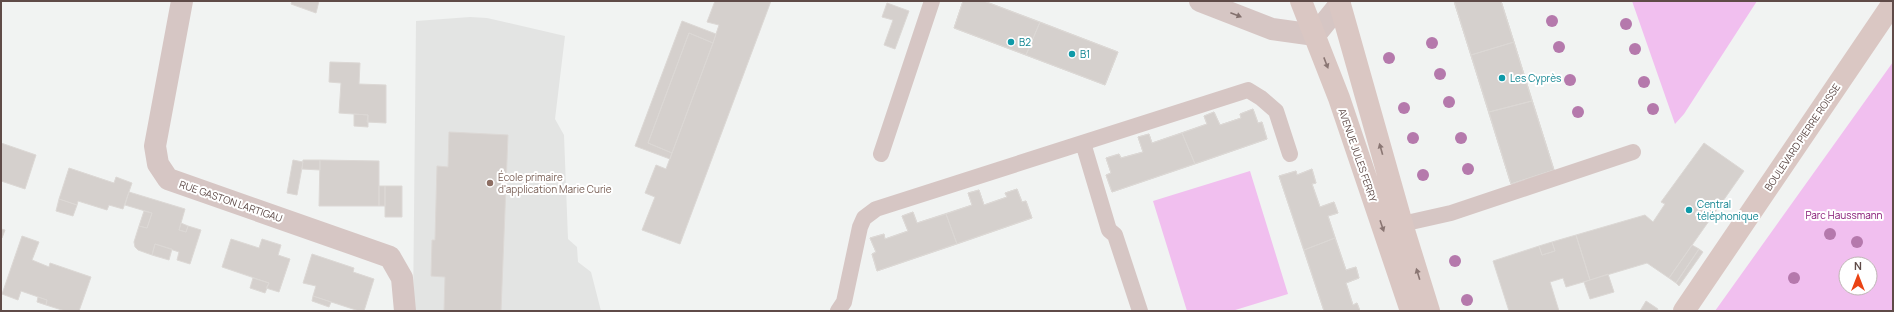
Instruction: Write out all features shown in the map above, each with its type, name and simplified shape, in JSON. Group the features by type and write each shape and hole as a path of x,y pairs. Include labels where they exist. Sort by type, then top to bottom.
{"street":[{"name":"RUE GASTON LARTIGAU","path":"182,1 154,146 158,164 168,179 390,257 402,278 405,311"},
{"path":"1200,1 1272,29 1315,35 1340,2"},
{"name":"AVENUE JULES FERRY","path":"1301,1 1339,98 1411,311"},
{"name":"AVENUE JULES FERRY","path":"1340,2 1402,224 1430,311"},
{"name":"BOULEVARD PIERRE ROISSE","path":"1684,311 1893,3"}],"lane":[{"path":"881,154 932,1"},
{"path":"838,311 844,302 860,227 864,218 876,209 1248,90 1261,98 1276,111 1290,154"},
{"path":"1083,143 1109,230 1116,235 1140,311"},
{"path":"1402,224 1451,213 1633,152"}],"shaded area":[{"name":"École primaire d'application Marie Curie","path":"470,17 487,18 565,36 555,119 564,135 568,239 577,247 578,262 591,272 601,311 413,311 416,21"}],"green space":[{"path":"1632,1 1757,1 1684,114 1675,124"},
{"name":"Parc Haussmann","path":"1893,62 1893,311 1715,311"},
{"path":"1250,171 1288,294 1232,311 1187,311 1153,201"}],"building":[{"path":"292,1 319,1 316,13 291,4"},
{"path":"715,1 771,1 680,244 642,230 655,197 645,193 656,165 666,169 713,43 719,25 707,22"},
{"path":"963,1 984,1 1118,52 1105,85 954,28"},
{"name":"B2","path":"963,1 984,1 1040,22 1026,55 954,28"},
{"name":"Les Cyprès","path":"1454,1 1501,1 1554,170 1511,184"},
{"path":"1454,1 1501,1 1514,42 1471,55"},
{"name":"Les Cyprès","path":"1454,1 1501,1 1554,170 1511,184"},
{"path":"887,3 909,11 895,49 884,45 893,20 882,17"},
{"path":"682,21 716,34 713,43 689,33 648,143 672,153 670,159 635,146"},
{"name":"B1","path":"1040,22 1118,52 1105,85 1026,55"},
{"path":"689,33 713,43 672,153 648,143"},
{"path":"1514,42 1532,101 1489,112 1471,55"},
{"path":"330,62 360,63 359,84 386,85 386,123 367,122 368,115 339,113 341,83 329,82"},
{"path":"1532,101 1554,170 1511,184 1489,112"},
{"path":"1253,109 1258,123 1262,122 1267,139 1112,192 1106,175 1111,173 1106,158 1119,154 1121,158 1143,152 1138,137 1149,134 1152,143 1207,124 1204,116 1214,112 1220,125 1241,118 1240,114"},
{"path":"1253,109 1258,123 1262,122 1267,139 1195,164 1182,133 1207,124 1204,116 1214,112 1220,125 1241,118 1240,114"},
{"path":"354,114 368,115 368,127 354,126"},
{"path":"449,132 508,135 501,311 444,311 445,277 431,276 432,240 435,240 437,166 448,167"},
{"path":"1182,133 1195,164 1112,192 1106,175 1111,173 1106,158 1119,154 1121,158 1143,152 1138,137 1149,134 1152,143"},
{"path":"1,143 36,155 25,189 1,181"},
{"name":"Central téléphonique","path":"1704,143 1744,171 1669,278 1647,263 1590,280 1576,235 1645,215 1653,222 1665,204 1661,202"},
{"path":"293,160 303,162 297,195 287,193"},
{"path":"303,160 320,160 320,170 302,169"},
{"path":"320,160 379,161 379,206 319,206"},
{"path":"69,168 114,183 116,177 132,183 123,209 109,205 107,210 78,201 77,205 59,199"},
{"path":"1312,169 1316,183 1312,184 1320,207 1334,202 1338,213 1328,216 1346,270 1356,267 1359,278 1346,283 1353,305 1357,303 1360,311 1324,311 1279,176 1296,171 1297,175"},
{"path":"1312,169 1316,183 1312,184 1320,207 1334,202 1338,213 1328,216 1335,238 1304,250 1279,176 1296,171 1297,175"},
{"path":"379,186 385,186 385,206 379,206"},
{"path":"385,186 402,186 402,217 385,217"},
{"path":"1017,189 1022,202 1026,201 1032,218 877,271 872,254 876,252 870,238 884,234 885,239 908,231 902,216 913,212 917,223 972,205 968,193 979,190 984,205 1007,197 1005,193"},
{"path":"1017,189 1022,202 1026,201 1032,218 957,244 946,214 972,205 968,193 979,190 984,205 1007,197 1005,193"},
{"path":"129,192 185,209 179,230 186,232 188,226 201,230 190,264 177,260 179,252 155,244 152,255 138,250 135,247 134,242 139,226 147,228 152,213 125,205"},
{"path":"59,199 77,205 73,216 56,211"},
{"path":"144,211 152,213 147,228 139,226"},
{"path":"913,212 917,223 946,214 957,244 877,271 872,254 876,252 870,238 884,234 885,239 908,231 902,216"},
{"path":"181,223 188,226 186,232 179,230"},
{"path":"1,229 5,230 2,238 1,238"},
{"path":"1576,235 1590,280 1566,287 1563,278 1550,282 1559,311 1509,311 1493,261 1539,246 1542,255 1555,251 1552,242"},
{"path":"22,236 39,242 32,260 49,267 50,263 91,277 79,311 65,311 46,305 47,300 21,291 18,300 2,294"},
{"path":"1335,238 1346,270 1356,267 1359,278 1346,283 1353,305 1357,303 1360,311 1324,311 1304,250"},
{"path":"231,239 259,248 262,239 281,245 278,255 290,259 279,292 266,288 269,283 222,267"},
{"path":"1552,242 1555,251 1542,255 1539,246"},
{"path":"155,244 172,249 169,260 152,255"},
{"path":"1692,245 1699,249 1676,283 1669,278"},
{"path":"1699,249 1703,252 1679,286 1676,283"},
{"path":"312,254 354,268 353,272 374,279 364,311 359,311 313,296 316,286 303,283"},
{"path":"1608,274 1614,292 1590,299 1584,282"},
{"path":"253,278 269,283 265,293 250,288"},
{"path":"313,296 331,302 329,307 312,301"},
{"path":"38,297 47,300 46,305 37,302"},
{"path":"1646,301 1658,309 1657,311 1640,311"}],"place":[{"name":"B2","path":"1011,42"},
{"name":"B1","path":"1072,54"},
{"name":"Les Cyprès","path":"1502,78"},
{"name":"École primaire d'application Marie Curie","path":"490,183"},
{"name":"Central téléphonique","path":"1689,210"}]}
